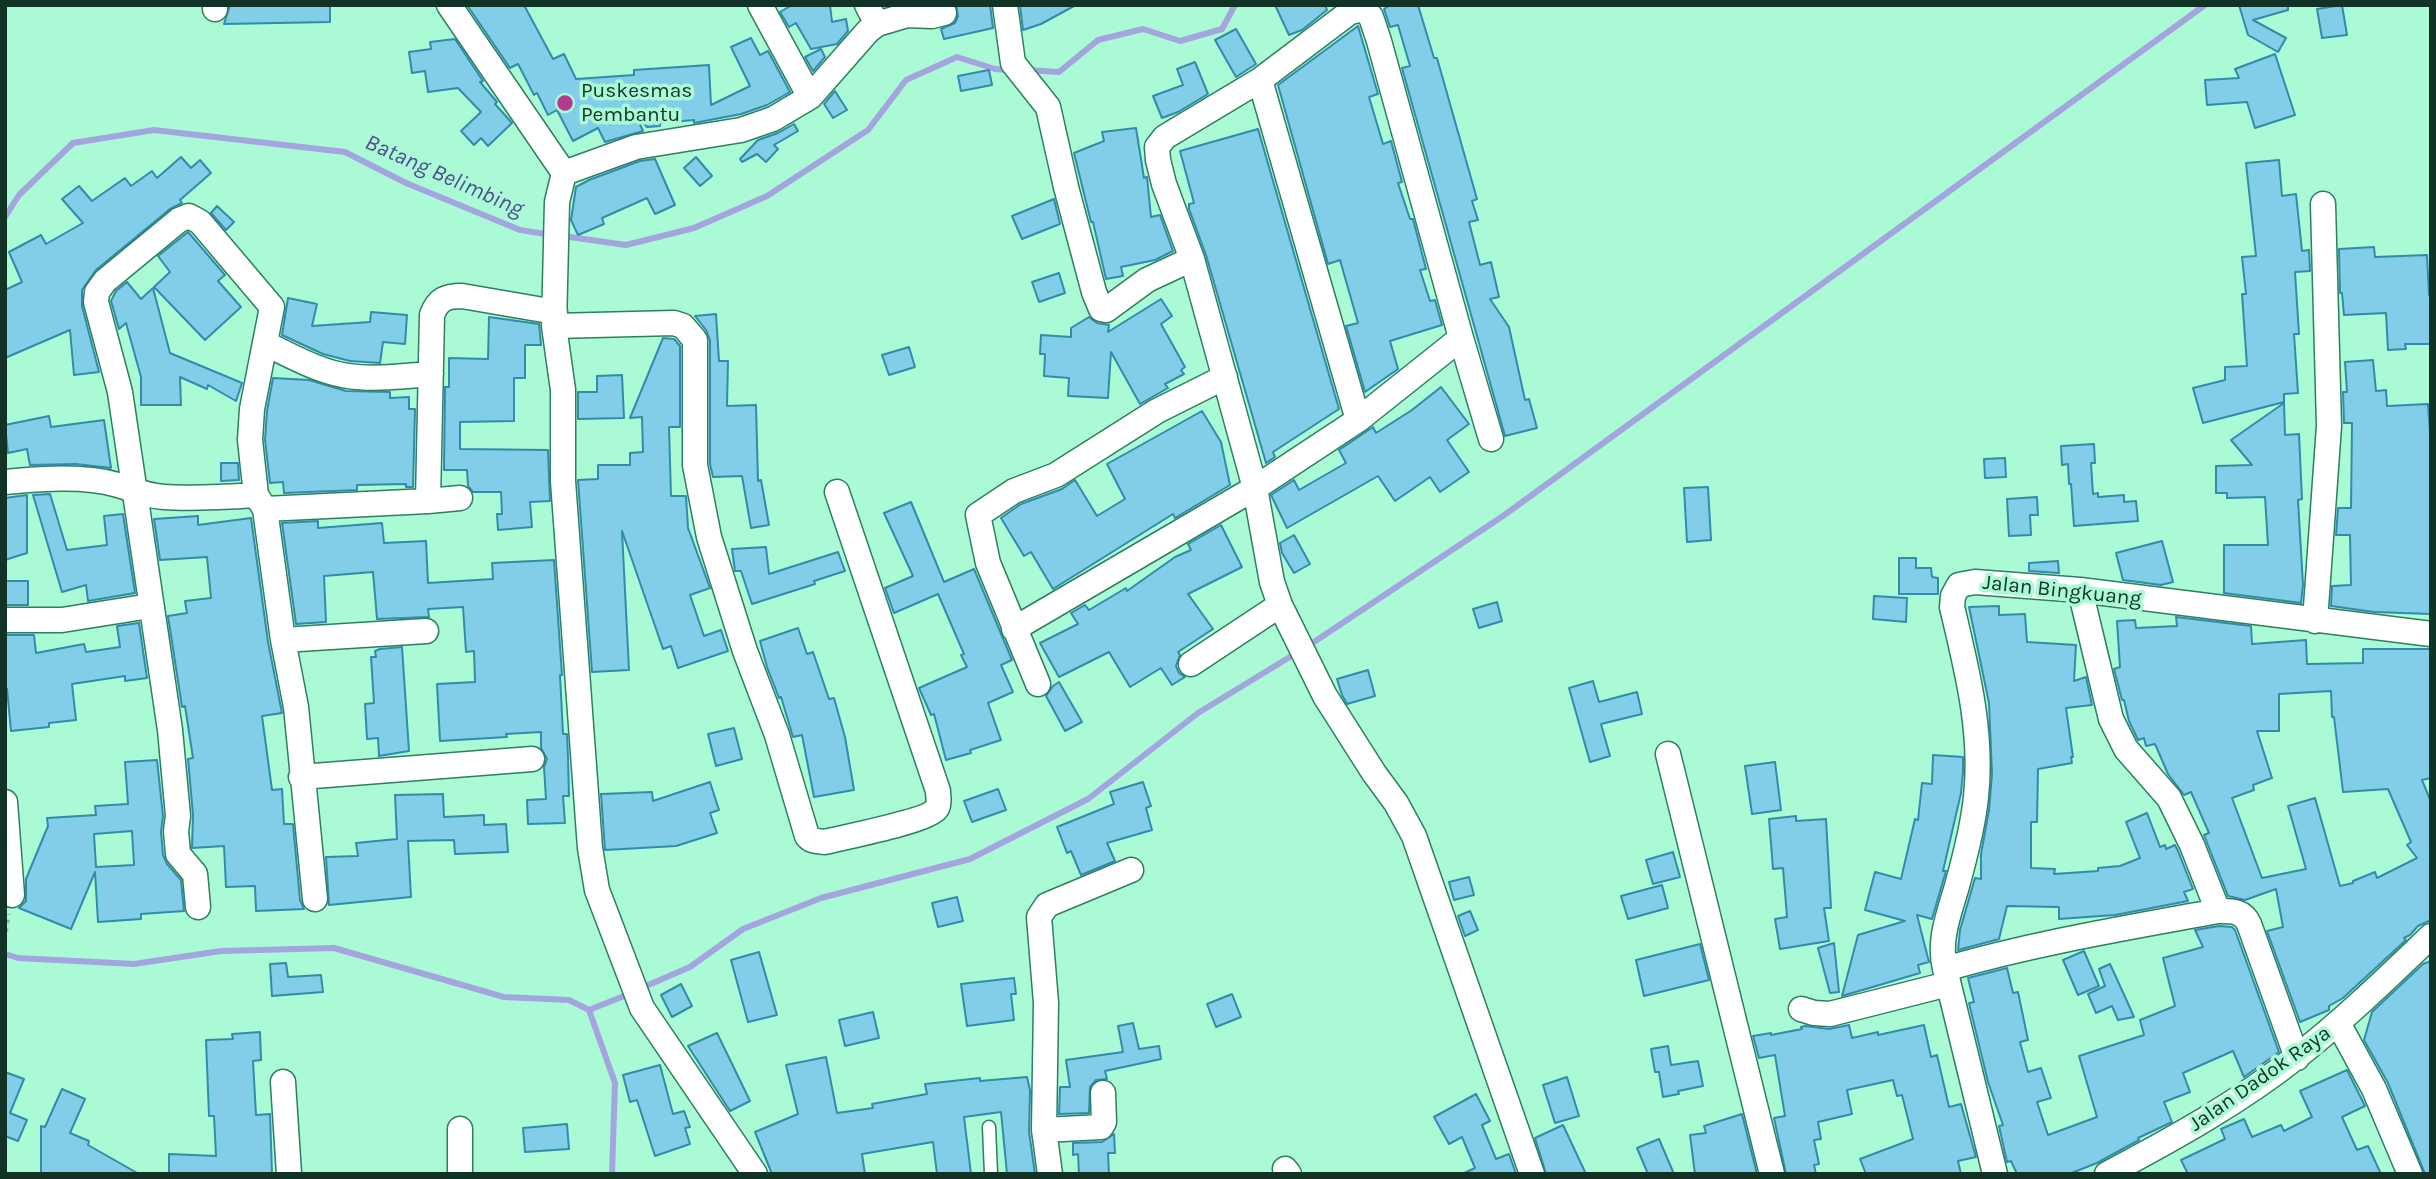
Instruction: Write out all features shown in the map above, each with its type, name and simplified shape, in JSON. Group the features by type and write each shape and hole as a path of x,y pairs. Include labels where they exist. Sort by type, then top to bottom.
{"street":[{"path":"449,5 564,173 557,202 554,319 563,390 564,481 590,849 597,890 642,1007 755,1174"},
{"path":"760,5 810,97"},
{"path":"1005,5 1013,63 1048,107 1066,187 1101,309 1107,310 1147,280 1192,259"},
{"path":"1491,439 1379,41 1368,12 1364,9 1350,12 1260,80 1165,136 1159,143 1158,160 1164,184 1192,259 1225,377 1255,488 1272,582 1283,613 1325,696 1396,803 1414,836 1532,1174"},
{"path":"564,173 636,147 741,130 773,119 810,97 868,31 872,15 932,16 944,13"},
{"path":"1260,80 1358,420"},
{"path":"2315,621 2329,426 2323,204"},
{"path":"198,907 195,874 178,854 178,817 170,730 120,392 96,302 97,292 105,281 187,216 194,217 270,304 272,312 258,373 250,440 296,707 315,898"},
{"path":"428,501 432,315 438,302 447,296 472,297 554,319 674,323 683,326 695,340 695,465 709,537 746,651 777,734 807,836 811,840 825,842 916,819 933,812 939,802 837,492"},
{"path":"1014,629 1255,488 1358,420 1461,338"},
{"path":"266,344 323,370 349,376 431,374"},
{"path":"1038,684 988,563 978,514 1014,491 1056,475 1157,411 1225,377"},
{"path":"5,481 94,481 118,485 135,493 163,497 260,502 428,501 460,498"},
{"name":"Jalan Bingkuang","path":"1946,977 1942,959 1943,937 1969,844 1978,763 1974,704 1952,607 1953,596 1959,585 1966,582 2080,590 2431,634"},
{"path":"2080,590 2112,719 2120,738 2133,758 2169,798 2193,845 2218,911"},
{"path":"5,620 62,620 150,606"},
{"path":"1191,664 1283,613"},
{"path":"283,640 426,631"},
{"path":"1668,754 1772,1174"},
{"path":"301,777 532,759"},
{"path":"5,802 12,895"},
{"path":"1050,1174 1044,1130 1046,1003 1040,913 1047,905 1131,870"},
{"path":"1801,1009 1830,1014 1946,977 2013,950 2218,911 2236,911 2246,918 2297,1058"},
{"name":"Jalan Dadok Raya","path":"2107,1174 2171,1140 2297,1058 2339,1023 2431,936"},
{"path":"1946,977 1995,1174"},
{"path":"2339,1023 2374,1088 2410,1174"},
{"path":"283,1083 289,1174"},
{"path":"1044,1130 1101,1127 1104,1122 1103,1093"},
{"path":"460,1129 460,1174"}],"lane":[{"path":"989,1127 991,1174"}],"building":[{"path":"230,5 330,5 330,22 224,24"},
{"path":"467,5 524,5 553,59 564,54 576,79 634,75 634,70 709,65 711,105 750,86 731,47 751,38 760,55 768,51 790,92 767,105 741,114 694,123 694,120 647,127 635,113 643,131 605,142 598,128 573,141 557,110 548,115 518,64 510,68"},
{"path":"792,5 830,5 832,22 846,19 848,31 837,44 811,49 796,23 789,27 780,12"},
{"path":"956,5 990,5 993,28 944,39 941,29 955,23 958,16"},
{"path":"1020,5 1076,5 1041,24 1023,30"},
{"path":"1275,5 1325,5 1327,10 1302,30 1289,35"},
{"path":"1390,5 1418,5 1434,58 1437,58 1477,199 1472,201 1478,220 1469,222 1480,265 1491,262 1499,297 1490,299 1509,327 1525,400 1529,399 1537,428 1505,436 1402,68 1410,66 1398,25 1390,27 1384,9"},
{"path":"2239,5 2288,5 2288,10 2253,20 2286,38 2278,52 2248,35"},
{"path":"2342,5 2347,35 2322,38 2317,9"},
{"path":"1358,26 1378,94 1369,97 1383,144 1391,141 1402,182 1398,183 1410,219 1413,219 1426,269 1420,270 1430,301 1435,300 1442,325 1390,341 1398,369 1365,392 1346,326 1358,323 1340,260 1328,264 1278,85"},
{"path":"1236,29 1256,64 1236,77 1215,40"},
{"path":"455,39 483,81 480,82 512,123 488,146 481,138 474,145 461,131 481,112 458,88 428,92 425,71 412,73 409,52 431,49 430,42"},
{"path":"821,49 825,57 813,71 805,57"},
{"path":"2275,54 2295,115 2255,128 2247,102 2207,105 2205,80 2239,78 2235,69"},
{"path":"1195,62 1208,94 1162,118 1153,96 1183,85 1177,69"},
{"path":"989,70 992,85 961,91 958,76"},
{"path":"835,91 847,110 833,118 824,104"},
{"path":"794,124 798,131 774,145 778,149 766,162 757,154 742,162 740,159 758,140"},
{"path":"1136,128 1144,178 1147,177 1151,217 1160,215 1173,251 1155,260 1121,267 1123,276 1106,279 1074,153 1104,141 1102,132"},
{"path":"1258,129 1339,409 1273,452 1275,457 1266,463 1206,255 1189,209 1189,204 1194,203 1180,151"},
{"path":"181,157 191,168 200,160 211,173 180,200 182,203 170,209 96,270 82,290 82,306 99,372 74,375 70,330 5,358 5,290 22,282 9,252 41,235 46,244 83,223 62,199 79,186 92,201 125,178 131,186 152,171 157,178"},
{"path":"696,157 712,176 700,186 684,168"},
{"path":"655,159 675,205 655,214 647,198 602,218 604,224 578,235 571,220 576,187 640,161"},
{"path":"2279,160 2282,196 2296,194 2302,251 2309,250 2310,271 2295,272 2299,334 2294,334 2298,393 2284,394 2284,402 2203,423 2193,388 2225,380 2225,367 2247,366 2242,294 2246,294 2242,257 2256,256 2246,163"},
{"path":"1054,199 1060,224 1022,239 1012,216"},
{"path":"217,206 234,222 226,230 211,213"},
{"path":"188,232 225,275 218,281 241,307 205,340 154,287 170,272 158,256"},
{"path":"2374,247 2375,257 2427,255 2431,295 2431,344 2405,344 2406,349 2388,350 2386,313 2344,315 2340,293 2339,249"},
{"path":"1059,273 1065,293 1039,302 1032,282"},
{"path":"127,282 141,299 153,288 170,353 242,383 236,401 208,385 207,389 180,377 181,405 141,405 141,377 126,323 119,329 111,301 116,291"},
{"path":"288,298 317,304 312,326 370,322 371,312 407,315 405,344 383,342 380,363 350,361 323,354 282,335"},
{"path":"1161,299 1172,316 1161,324 1185,367 1181,370 1184,374 1165,384 1168,388 1140,404 1111,352 1108,398 1068,396 1069,378 1044,376 1045,354 1040,354 1041,335 1071,337 1071,328 1089,317 1097,323 1109,325 1108,332"},
{"path":"716,314 719,361 728,361 727,406 756,405 758,481 761,480 769,525 751,528 742,476 713,477 710,464 710,340 695,316"},
{"path":"489,317 539,324 541,345 525,345 525,378 514,378 514,421 460,422 460,449 548,450 550,501 530,502 532,527 498,530 497,514 502,514 501,492 473,492 468,486 467,470 444,470 445,387 449,387 449,358 488,359"},
{"path":"663,338 674,339 680,346 680,427 669,427 671,496 686,496 688,528 710,588 690,595 704,636 721,630 728,651 678,668 671,646 663,649 622,531 629,670 592,672 578,480 598,479 598,465 630,465 630,453 643,452 642,417 630,418"},
{"path":"909,347 915,367 889,375 882,355"},
{"path":"2373,360 2376,391 2386,390 2387,406 2428,404 2431,445 2431,614 2374,612 2331,606 2332,586 2351,585 2350,535 2336,535 2338,508 2351,508 2352,423 2344,423 2343,392 2347,392 2345,362"},
{"path":"622,375 624,418 578,419 578,392 597,392 597,376"},
{"path":"273,378 309,380 346,391 390,392 390,398 409,397 409,409 415,409 413,487 406,487 406,484 357,485 357,490 284,493 283,482 270,483 265,440"},
{"path":"1441,387 1469,424 1447,440 1469,472 1440,492 1430,477 1395,501 1378,476 1287,528 1271,495 1294,480 1299,490 1346,463 1339,450 1373,427 1376,433"},
{"path":"2284,403 2285,435 2299,434 2302,499 2298,500 2303,585 2301,603 2224,593 2224,545 2268,545 2265,497 2227,498 2227,493 2216,493 2216,466 2252,465 2231,440"},
{"path":"1202,411 1221,442 1230,485 1175,518 1173,514 1053,589 1031,552 1024,556 1001,518 1021,504 1062,489 1075,480 1097,516 1125,499 1107,464"},
{"path":"49,416 51,427 104,420 111,468 76,464 30,465 27,449 8,453 5,425"},
{"path":"2094,444 2095,463 2091,463 2093,494 2098,493 2098,497 2124,495 2124,502 2136,501 2138,521 2074,526 2068,464 2062,465 2061,446"},
{"path":"2005,458 2006,477 1985,478 1984,459"},
{"path":"221,463 238,463 239,480 221,481"},
{"path":"1708,487 1711,540 1687,542 1684,488"},
{"path":"50,494 67,550 107,545 104,516 123,514 135,593 88,601 86,585 62,592 33,495"},
{"path":"27,495 27,553 5,560 5,498"},
{"path":"2037,497 2038,515 2030,515 2031,535 2009,536 2007,499"},
{"path":"911,502 944,582 974,569 1012,660 1001,665 1013,692 988,703 1001,740 946,760 934,714 931,715 919,688 967,667 961,655 964,654 938,594 894,613 885,588 913,576 884,513"},
{"path":"198,516 198,525 251,518 268,642 282,713 262,716 272,790 282,789 284,824 293,824 300,900 304,909 256,911 255,886 226,887 224,846 192,848 193,815 188,759 193,758 168,616 187,613 185,601 211,598 207,557 160,560 154,519"},
{"path":"318,521 318,528 382,523 384,543 426,541 428,583 493,579 492,563 554,560 563,734 567,734 569,796 563,796 565,823 528,824 527,800 546,799 544,767 547,759 541,748 541,732 440,741 437,684 475,682 474,651 466,652 463,607 428,609 429,617 377,619 373,572 324,576 326,622 296,624 282,523"},
{"path":"1221,525 1242,567 1188,594 1213,629 1178,652 1180,655 1176,666 1179,673 1185,677 1172,685 1161,668 1130,687 1109,652 1059,677 1040,643 1078,624 1071,613 1085,605 1089,610 1126,588 1127,591 1175,557 1191,550 1188,544"},
{"path":"1294,535 1310,564 1294,573 1282,553 1280,543"},
{"path":"2162,541 2173,582 2161,585 2123,580 2116,553"},
{"path":"766,547 769,574 838,552 845,571 814,581 815,584 752,604 741,571 735,571 732,549"},
{"path":"1899,558 1916,558 1916,568 1931,568 1932,577 1938,578 1938,594 1899,594"},
{"path":"2058,561 2059,573 2029,571 2029,563"},
{"path":"5,581 28,581 28,605 5,605"},
{"path":"1874,596 1907,598 1906,622 1873,619"},
{"path":"1497,602 1502,621 1479,628 1473,609"},
{"path":"1999,606 1999,615 2025,614 2027,642 2076,645 2074,681 2086,677 2092,705 2066,708 2072,763 2038,769 2037,822 2031,822 2031,868 2055,869 2054,874 2098,871 2098,868 2120,866 2140,858 2126,822 2147,813 2160,847 2165,845 2166,849 2175,845 2178,851 2193,889 2184,892 2188,901 2115,915 2059,919 2059,907 2007,906 1999,939 1958,950 1960,930 1975,878 1981,879 1981,854 1992,774 1989,703 1969,607"},
{"path":"2176,617 2251,626 2252,644 2306,640 2307,664 2363,663 2363,649 2431,649 2431,778 2422,780 2431,802 2431,920 2418,926 2404,938 2406,940 2343,998 2329,1006 2329,1010 2300,1022 2267,931 2283,927 2276,889 2245,900 2228,896 2204,835 2209,833 2191,792 2184,795 2168,774 2155,744 2146,746 2144,738 2138,740 2122,700 2114,669 2120,667 2117,621 2135,620 2136,628 2177,626","holes":["2331,691 2343,792 2388,789 2411,842 2407,845 2417,858 2377,878 2375,872 2340,886 2315,798 2288,806 2306,869 2262,878 2232,798 2254,790 2253,785 2272,778 2257,731 2279,731 2279,694"]},
{"path":"139,623 147,678 125,681 125,676 72,684 76,720 49,723 49,727 11,731 7,689 5,690 5,635 34,635 36,653 84,644 86,652 120,647 117,626"},
{"path":"798,628 807,654 813,652 829,699 834,698 845,737 854,790 814,797 802,735 793,737 781,697 779,698 767,667 760,641"},
{"path":"402,647 409,751 379,756 378,738 367,739 365,704 374,703 371,657 376,657 375,651 380,649"},
{"path":"1368,670 1375,696 1347,704 1337,679"},
{"path":"1593,681 1599,702 1637,692 1642,714 1601,724 1610,756 1590,762 1569,688"},
{"path":"1059,682 1082,722 1065,731 1046,696"},
{"path":"734,728 742,759 716,766 708,734"},
{"path":"1933,755 1963,757 1963,772 1961,793 1943,871 1946,871 1932,919 1917,915 1929,962 1918,965 1920,973 1842,996 1858,935 1905,921 1865,910 1875,872 1901,879 1915,819 1918,820 1922,783 1932,784"},
{"path":"157,760 163,816 163,855 181,880 184,911 141,914 141,919 98,922 95,872 71,929 19,908 26,901 26,879 48,826 47,818 96,815 95,806 128,804 125,762","holes":["132,831 134,865 96,867 94,834"]},
{"path":"1775,762 1781,810 1752,814 1745,766"},
{"path":"710,782 719,810 710,813 717,833 676,846 605,850 601,794 652,792 653,801"},
{"path":"1143,782 1151,806 1146,808 1152,830 1107,843 1115,861 1081,875 1071,851 1067,853 1057,827 1114,804 1110,792"},
{"path":"998,789 1006,810 972,822 964,801"},
{"path":"443,794 444,817 484,815 484,825 506,824 508,852 455,854 454,840 408,841 411,897 329,905 326,857 358,856 356,843 397,839 395,795"},
{"path":"1796,816 1796,821 1826,819 1831,908 1824,908 1829,941 1780,949 1775,919 1787,917 1783,868 1773,869 1769,819"},
{"path":"1673,852 1680,877 1653,884 1646,860"},
{"path":"1469,877 1474,895 1454,900 1449,882"},
{"path":"1662,885 1668,908 1628,919 1621,896"},
{"path":"957,897 963,921 938,927 932,903"},
{"path":"1470,911 1478,930 1465,936 1458,916"},
{"path":"2232,927 2235,930 2279,1052 2244,1077 2233,1051 2183,1073 2190,1092 2164,1102 2172,1122 2138,1138 2139,1140 2097,1163 2069,1174 2017,1174 2011,1161 2007,1162 1999,1126 2003,1125 1988,1082 1969,1003 1974,1002 1968,978 2007,968 2013,993 2018,992 2028,1040 2020,1042 2028,1072 2041,1068 2051,1098 2037,1102 2048,1135 2097,1117 2079,1056 2144,1035 2140,1020 2175,1006 2163,958 2203,947 2195,930"},
{"path":"1834,943 1839,992 1830,993 1818,948"},
{"path":"1700,944 1709,980 1644,996 1636,960"},
{"path":"2084,951 2099,986 2078,995 2063,960"},
{"path":"759,952 777,1015 748,1022 731,960"},
{"path":"2431,961 2431,1174 2425,1174 2388,1083 2364,1040 2372,1012 2423,964"},
{"path":"286,963 288,977 321,975 323,992 272,996 270,964"},
{"path":"2110,964 2134,1017 2118,1020 2112,1006 2096,1013 2088,994 2105,986 2099,969"},
{"path":"1014,978 1016,994 1011,994 1014,1020 967,1026 961,984"},
{"path":"681,984 692,1006 672,1017 661,995"},
{"path":"1232,994 1241,1017 1216,1027 1207,1004"},
{"path":"873,1012 879,1038 845,1046 839,1020"},
{"path":"1133,1023 1139,1049 1159,1046 1161,1059 1105,1071 1107,1079 1096,1080 1090,1087 1089,1113 1059,1114 1060,1087 1070,1087 1066,1060 1123,1052 1118,1026"},
{"path":"1849,1025 1852,1038 1924,1025 1931,1057 1937,1055 1949,1107 1961,1104 1976,1157 1958,1161 1961,1174 1866,1174 1860,1159 1913,1139 1902,1095 1897,1096 1893,1080 1847,1090 1852,1114 1818,1122 1821,1139 1814,1140 1819,1164 1814,1165 1816,1174 1786,1174 1774,1118 1785,1116 1775,1055 1759,1058 1753,1036 1771,1035 1802,1029 1801,1027 1805,1026 1829,1029"},
{"path":"260,1032 261,1060 253,1061 256,1115 270,1114 272,1174 169,1174 169,1154 216,1156 214,1116 209,1116 206,1040 233,1039 232,1034"},
{"path":"717,1033 750,1101 730,1111 688,1046"},
{"path":"1668,1046 1671,1065 1698,1061 1703,1086 1663,1097 1659,1072 1655,1072 1651,1049"},
{"path":"826,1057 837,1113 873,1108 872,1104 927,1094 925,1084 980,1078 980,1081 1027,1077 1030,1090 1029,1132 1035,1174 1007,1174 1001,1112 964,1117 971,1174 937,1174 933,1142 862,1154 865,1174 772,1174 755,1132 798,1114 786,1065"},
{"path":"660,1065 673,1114 684,1111 690,1127 685,1128 690,1144 655,1156 637,1100 630,1102 623,1075"},
{"path":"2347,1070 2365,1106 2342,1117 2357,1150 2368,1146 2381,1174 2188,1174 2181,1160 2225,1139 2221,1129 2244,1119 2252,1137 2281,1125 2284,1131 2312,1117 2300,1091"},
{"path":"5,1072 24,1079 10,1113 27,1120 18,1141 5,1136"},
{"path":"1567,1077 1579,1116 1555,1123 1543,1085"},
{"path":"62,1089 85,1099 70,1133 89,1141 88,1145 139,1174 41,1174 41,1126 45,1127"},
{"path":"1476,1094 1490,1121 1482,1125 1496,1159 1509,1154 1516,1174 1462,1174 1475,1168 1462,1137 1449,1144 1434,1117"},
{"path":"1742,1114 1757,1174 1695,1174 1690,1135 1706,1133 1704,1126"},
{"path":"567,1124 569,1149 525,1152 523,1128"},
{"path":"1563,1125 1586,1174 1546,1174 1535,1138"},
{"path":"1114,1134 1115,1153 1108,1153 1109,1174 1079,1174 1078,1154 1073,1155 1073,1143 1102,1142"},
{"path":"1659,1139 1674,1174 1648,1174 1637,1148"}],"waterway":[{"name":"Batang Belimbing","path":"1027,70 1059,72 1098,40 1143,29 1180,41 1222,29 1235,5"},
{"path":"1308,646 1503,516 2205,5"},
{"name":"Batang Belimbing","path":"563,236 626,245 694,228 767,196 868,130 906,80 957,57 995,69 1009,70"},
{"name":"Batang Belimbing","path":"5,217 19,195 73,143 154,130 345,152 406,183 520,230 552,235"},
{"path":"639,989 690,967 743,929 821,898 970,859 1088,799 1198,713 1298,652"},
{"path":"5,954 18,958 134,964 221,951 334,948 504,997 569,1000 589,1010 629,994"},
{"path":"589,1010 615,1083 612,1174"}],"place":[{"name":"Puskesmas Pembantu","path":"565,103"}]}
